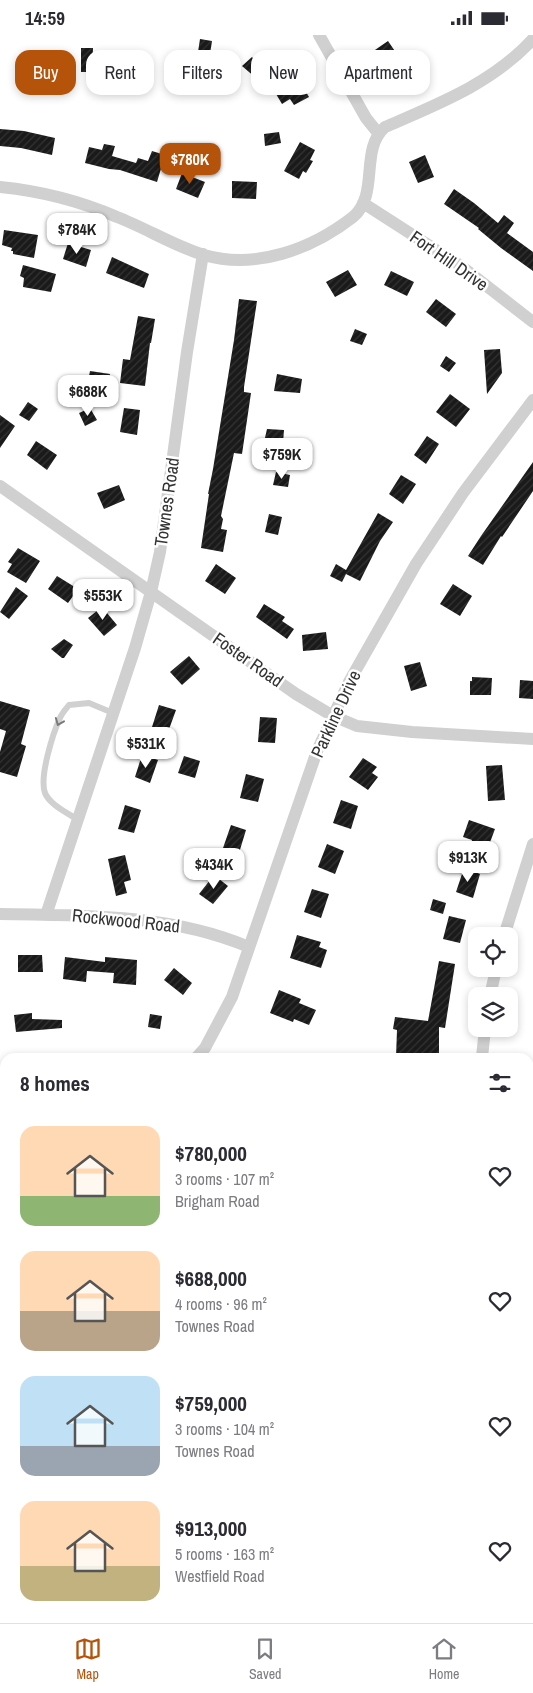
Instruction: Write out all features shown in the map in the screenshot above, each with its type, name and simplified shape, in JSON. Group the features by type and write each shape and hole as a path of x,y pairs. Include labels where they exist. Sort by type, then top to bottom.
{"street":[{"path":"319,35 366,118 378,133"},
{"path":"0,187 31,191 81,203 203,254 229,260 250,260 288,252 327,235 354,216 366,196 374,143 378,133 385,127 442,103 473,87 506,64 533,39"},
{"name":"Fort Hill Drive","path":"363,203 461,266 533,322"},
{"name":"Townes Road","path":"46,915 152,592 160,552 187,352 203,254"},
{"name":"Parkline Drive","path":"201,1053 205,1049 228,1005 317,751 349,682 416,563 463,493 533,400"},
{"name":"Foster Road","path":"0,485 296,694 333,715 357,726 412,733 533,739"},
{"path":"507,927 533,844"},
{"name":"Rockwood Road","path":"0,914 82,915 165,923 229,938 249,947"},
{"path":"482,1053 484,1037"}],"lane":[{"path":"78,820 54,804 45,793 44,770 52,741 60,717 69,705 89,703 113,713"}],"building":[{"path":"200,39 212,41 211,50 198,50"},
{"path":"388,41 394,50 375,50"},
{"path":"81,48 93,48 93,50 86,50 86,72 81,72"},
{"path":"251,58 251,74 242,66"},
{"path":"277,95 308,95 309,97 294,105 290,99 282,104"},
{"path":"0,129 24,131 55,138 52,155 21,148 0,146"},
{"path":"279,132 281,143 265,146 264,134"},
{"path":"300,142 315,150 310,160 313,161 306,173 303,171 299,179 284,171"},
{"path":"104,144 115,146 112,156 136,163 138,158 148,161 152,151 165,155 157,182 120,170 85,163 89,147 102,150"},
{"path":"425,155 434,177 418,183 409,162"},
{"path":"182,173 205,182 198,198 176,189"},
{"path":"232,181 257,182 256,199 232,198"},
{"path":"454,189 498,223 504,215 514,223 507,233 533,252 533,271 501,248 479,228 444,204"},
{"path":"4,230 38,235 34,258 13,254 12,248 2,245"},
{"path":"68,243 91,250 86,267 63,259"},
{"path":"112,257 149,274 144,288 106,273"},
{"path":"23,265 56,274 51,292 23,287 24,278 20,276"},
{"path":"348,270 357,285 335,297 326,282"},
{"path":"391,271 414,282 407,296 384,285"},
{"path":"239,299 257,301 244,387 244,392 251,393 242,454 234,453 221,516 223,519 221,529 227,530 223,552 201,548"},
{"path":"436,299 456,314 446,327 426,312"},
{"path":"138,316 155,319 145,386 120,383 123,359 130,360"},
{"path":"355,329 367,334 362,345 350,341"},
{"path":"500,349 502,373 487,394 484,350"},
{"path":"446,356 456,363 449,372 440,366"},
{"path":"90,371 110,374 107,389 87,386"},
{"path":"277,374 302,379 300,393 274,391"},
{"path":"450,394 470,409 456,427 436,412"},
{"path":"28,402 38,409 29,421 19,415"},
{"path":"90,408 97,420 85,426 79,413"},
{"path":"124,408 140,410 137,435 120,432"},
{"path":"0,415 15,426 0,448"},
{"path":"267,429 284,430 283,443 264,442"},
{"path":"427,436 439,444 426,464 414,455"},
{"path":"36,441 57,455 47,470 27,455"},
{"path":"533,462 533,491 483,565 468,556"},
{"path":"276,472 290,475 288,487 273,485"},
{"path":"401,475 416,484 403,504 389,494"},
{"path":"119,485 125,500 104,509 97,493"},
{"path":"378,513 393,522 380,541 360,581 346,574 342,582 330,576 336,564 346,570"},
{"path":"269,514 282,517 278,535 265,532"},
{"path":"18,548 40,561 26,583 7,572 12,564 8,562"},
{"path":"216,564 236,578 225,594 205,581"},
{"path":"57,576 78,589 68,603 48,589"},
{"path":"453,584 472,596 460,616 440,604"},
{"path":"16,587 28,596 9,619 0,612"},
{"path":"264,604 285,617 282,621 294,629 287,639 256,617"},
{"path":"102,607 117,625 104,636 88,618"},
{"path":"326,632 328,649 303,651 302,635"},
{"path":"64,639 73,645 64,658 62,658 51,649"},
{"path":"189,656 200,669 182,685 170,672"},
{"path":"420,662 427,686 411,691 404,666"},
{"path":"472,677 492,678 491,695 470,695 470,681 472,681"},
{"path":"520,680 533,681 533,699 519,698"},
{"path":"0,701 30,710 21,744 26,746 17,777 0,772 0,752 6,731 0,729"},
{"path":"159,705 176,710 168,732 152,727"},
{"path":"260,717 277,718 275,743 258,742"},
{"path":"142,755 158,760 150,783 135,777"},
{"path":"184,756 200,761 195,778 178,773"},
{"path":"363,758 377,767 372,773 378,777 368,790 349,777"},
{"path":"502,765 505,800 488,801 486,766"},
{"path":"246,774 264,779 258,802 240,798"},
{"path":"341,800 358,806 351,829 333,823"},
{"path":"125,805 141,810 134,833 118,829"},
{"path":"469,820 495,829 486,853 470,847 472,840 463,837"},
{"path":"231,825 246,830 239,853 223,848"},
{"path":"327,844 344,851 335,874 318,867"},
{"path":"125,855 131,880 124,882 127,893 116,896 108,859"},
{"path":"464,868 480,874 473,898 456,892"},
{"path":"214,875 228,886 213,904 199,894"},
{"path":"312,889 329,894 321,918 304,912"},
{"path":"433,899 446,903 443,914 430,910"},
{"path":"449,916 466,920 460,943 443,939"},
{"path":"297,935 321,942 319,947 327,950 321,968 290,958"},
{"path":"18,955 42,955 43,972 18,972"},
{"path":"65,957 105,962 105,957 137,960 136,985 113,983 114,973 87,971 86,982 63,979"},
{"path":"439,961 455,964 445,1028 439,1027 439,1053 396,1053 397,1030 393,1029 395,1017 428,1021"},
{"path":"174,968 192,983 183,995 164,980"},
{"path":"279,990 301,999 299,1003 316,1010 309,1025 294,1019 293,1022 270,1013"},
{"path":"32,1013 32,1019 62,1020 62,1028 16,1032 14,1015"},
{"path":"150,1014 162,1016 160,1029 148,1027"}]}
